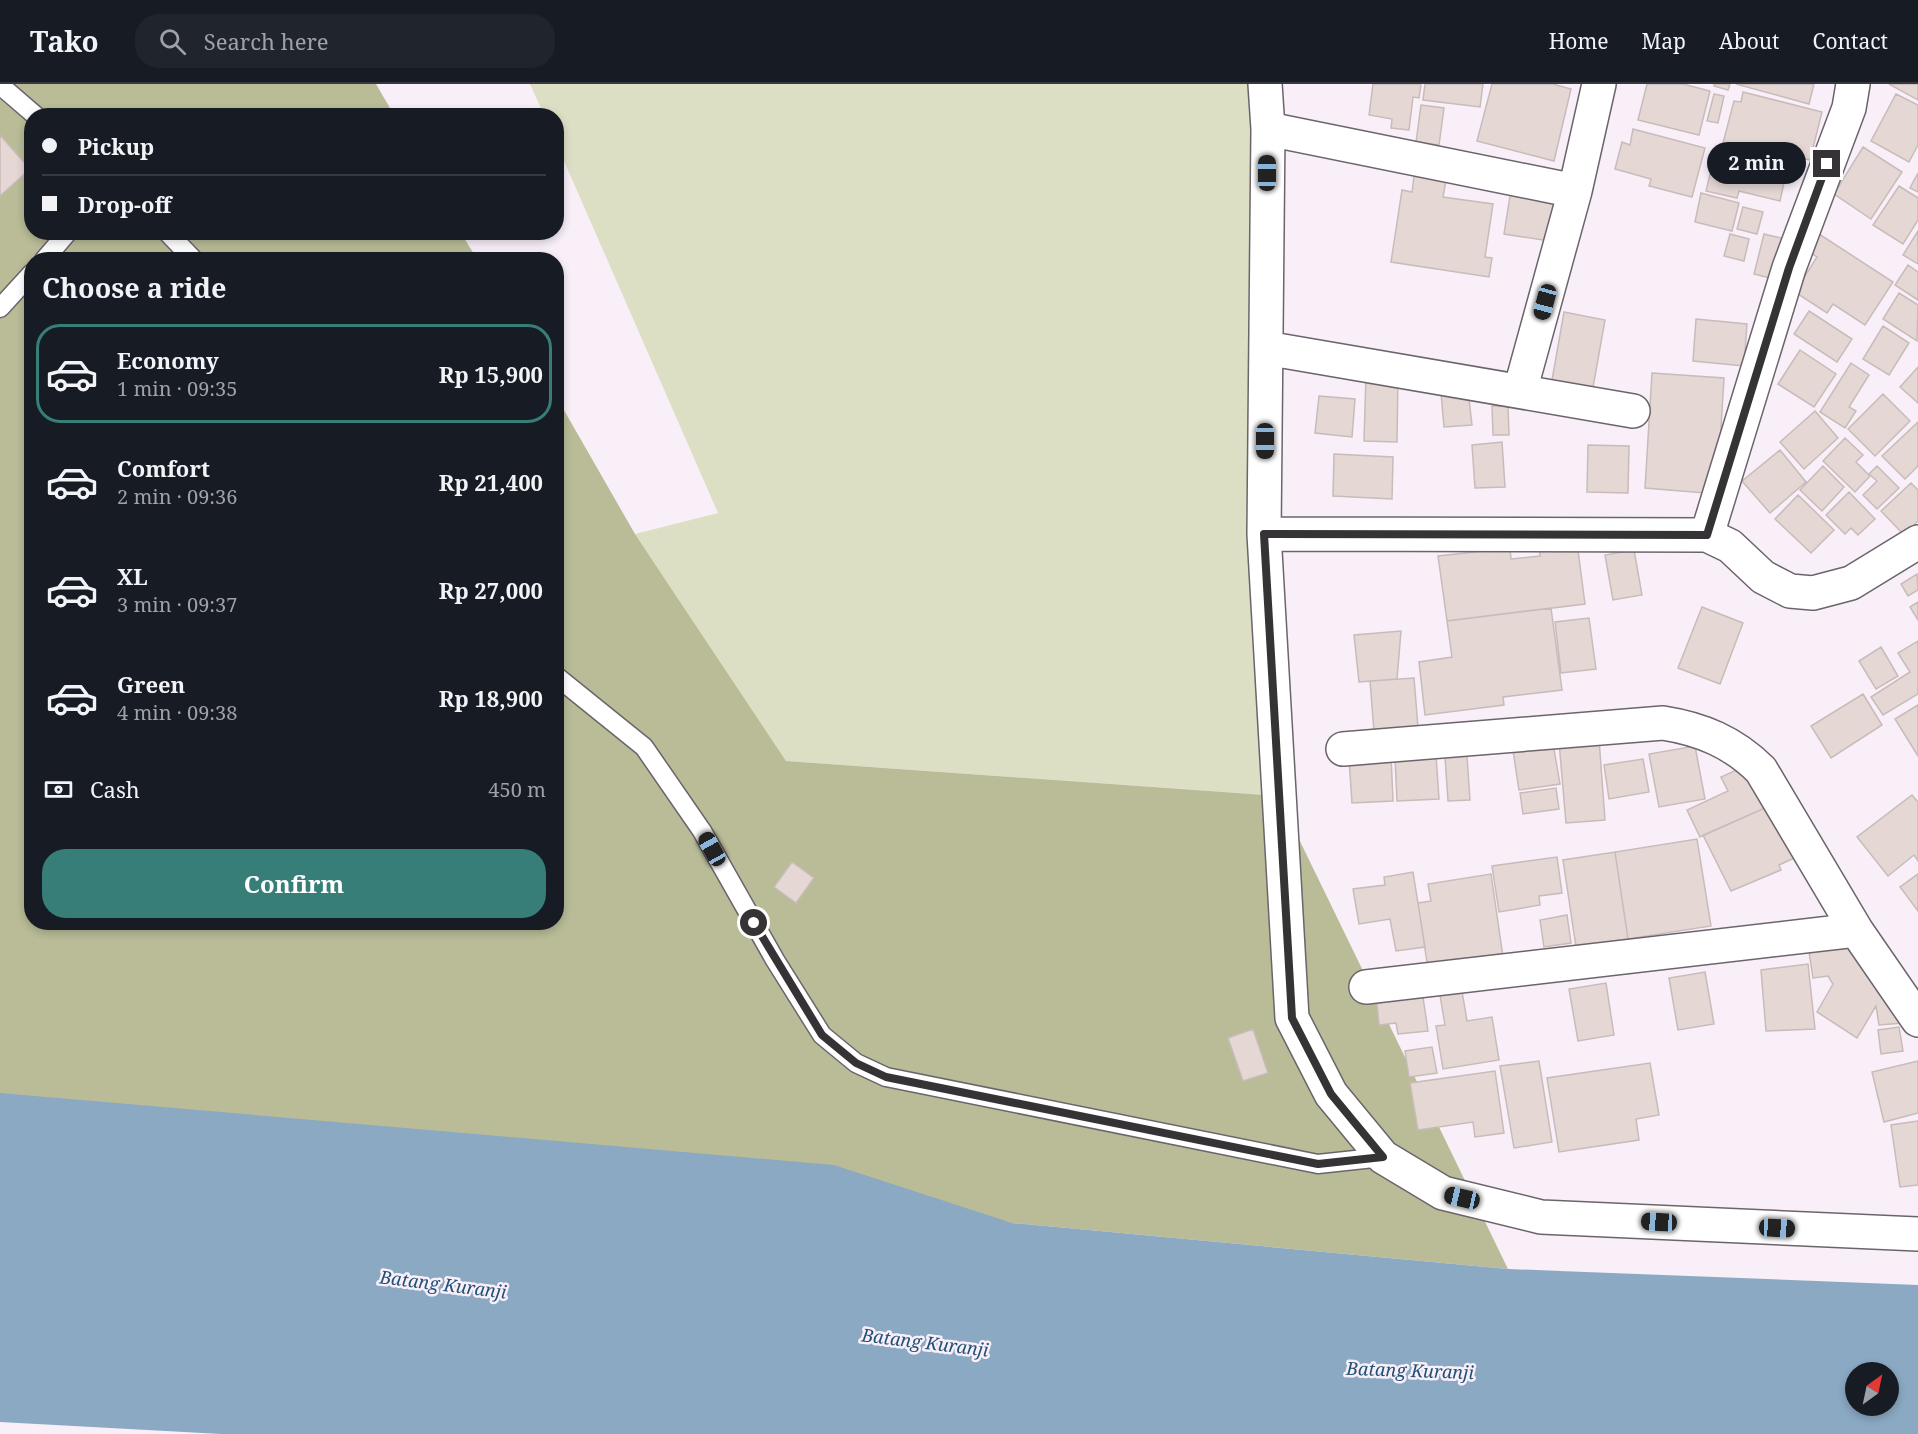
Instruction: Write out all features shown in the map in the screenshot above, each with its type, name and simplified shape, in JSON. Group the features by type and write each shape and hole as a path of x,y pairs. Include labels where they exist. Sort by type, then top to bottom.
{"street":[{"path":"1265,84 1268,129 1264,534 1292,1018 1331,1094 1383,1157 1443,1193 1541,1217 1918,1234"},
{"path":"1520,391 1575,191 1599,84"},
{"path":"1707,535 1789,268 1849,108 1853,84"},
{"path":"1268,129 1575,191"},
{"path":"1266,348 1633,411"},
{"path":"1264,534 1707,535 1730,546 1763,577 1790,591 1813,593 1851,583 1917,546"},
{"path":"1343,748 1663,723 1689,727 1729,745 1746,755 1761,770 1856,930 1918,1020"},
{"path":"1366,987 1856,930"}],"lane":[{"path":"0,85 27,108"},
{"path":"51,252 61,240"},
{"path":"174,240 186,252"},
{"path":"0,308 24,282"},
{"path":"564,682 644,747 702,831 775,960 822,1035 856,1063 886,1077 1318,1164 1383,1157"}],"green space":[{"path":"0,84 376,84 390,108 24,108 24,240 465,240 473,252 24,252 24,930 564,930 564,410 635,534 786,761 1278,796 1508,1269 1012,1223 0,1099"},
{"path":"530,84 1262,84 1278,796 786,761 635,534 718,513 564,161 564,108 541,108"}],"water":[{"name":"Batang Kuranji","path":"0,1093 834,1165 1012,1223 1508,1269 1918,1285 1918,1434 221,1434 0,1422"}],"building":[{"path":"1373,84 1421,84 1419,98 1413,97 1409,130 1391,128 1392,119 1369,115"},
{"path":"1425,84 1483,84 1480,107 1423,100"},
{"path":"1492,84 1553,84 1571,89 1554,161 1477,141"},
{"path":"1647,84 1683,84 1710,91 1699,135 1638,120"},
{"path":"1714,84 1730,84 1728,90 1714,86"},
{"path":"1736,84 1814,84 1809,104"},
{"path":"1889,84 1918,84 1918,100"},
{"path":"1743,92 1822,112 1810,160 1759,147 1757,152 1723,143 1734,101 1741,102"},
{"path":"1714,94 1724,96 1718,123 1707,121"},
{"path":"1896,94 1918,105 1918,145 1909,162 1871,141"},
{"path":"1421,105 1444,108 1439,145 1416,142"},
{"path":"1633,129 1705,148 1692,197 1649,186 1651,179 1615,169 1622,142 1630,145"},
{"path":"0,135 24,162 24,174 0,196"},
{"path":"1717,146 1788,164 1780,201 1739,191 1737,198 1706,191"},
{"path":"1863,147 1902,172 1871,219 1834,194"},
{"path":"1918,173 1918,192 1910,188"},
{"path":"1414,176 1446,180 1443,197 1493,204 1485,257 1492,258 1489,277 1391,262 1402,190 1412,192"},
{"path":"1899,186 1918,198 1918,220 1903,244 1873,225"},
{"path":"1511,190 1556,199 1549,241 1504,234"},
{"path":"1701,193 1739,203 1732,231 1695,222"},
{"path":"1743,207 1763,212 1757,234 1737,229"},
{"path":"1918,231 1918,264 1903,255"},
{"path":"1730,234 1749,239 1744,261 1724,256"},
{"path":"1764,234 1785,239 1774,279 1754,274"},
{"path":"1819,234 1893,282 1865,325 1833,304 1827,313 1795,292 1817,257 1808,251"},
{"path":"1908,265 1918,272 1918,300 1895,285"},
{"path":"1899,293 1918,305 1917,341 1883,319"},
{"path":"1809,311 1852,339 1837,362 1794,334"},
{"path":"1564,312 1605,320 1592,393 1551,386"},
{"path":"1696,319 1747,324 1744,366 1693,361"},
{"path":"1883,326 1909,343 1889,375 1863,359"},
{"path":"1800,350 1836,374 1814,407 1778,384"},
{"path":"1851,363 1869,375 1849,407 1856,411 1845,428 1820,412"},
{"path":"1918,367 1918,403 1900,387"},
{"path":"1652,373 1724,378 1717,494 1645,488"},
{"path":"1366,375 1398,376 1397,442 1364,441"},
{"path":"1468,391 1472,425 1444,427 1441,393"},
{"path":"1883,394 1910,421 1875,456 1848,429"},
{"path":"1319,396 1355,399 1352,437 1315,433"},
{"path":"1492,406 1508,406 1509,435 1493,435"},
{"path":"1815,411 1838,438 1804,469 1780,442"},
{"path":"1918,422 1918,466 1905,479 1882,456"},
{"path":"1845,438 1863,455 1856,462 1870,476 1855,492 1823,461"},
{"path":"1502,442 1505,487 1475,488 1472,445"},
{"path":"1588,445 1629,446 1628,493 1587,492"},
{"path":"1780,450 1806,482 1770,513 1742,481"},
{"path":"1334,454 1393,457 1392,499 1333,496"},
{"path":"1823,466 1844,487 1822,511 1800,490"},
{"path":"1877,466 1899,488 1877,509 1863,495 1877,481 1869,474"},
{"path":"1911,483 1918,490 1918,521 1904,535 1881,511"},
{"path":"1849,492 1875,519 1858,535 1851,528 1845,534 1826,515"},
{"path":"1798,495 1834,530 1811,553 1775,519"},
{"path":"1576,535 1585,604 1447,621 1438,556 1484,551 1509,539 1511,559 1540,556 1538,539"},
{"path":"1634,550 1642,595 1613,600 1605,555"},
{"path":"1917,574 1918,590 1908,596 1901,584"},
{"path":"1918,602 1918,620 1910,607"},
{"path":"1702,607 1743,623 1720,684 1678,668"},
{"path":"1551,608 1562,690 1503,697 1504,705 1425,715 1419,662 1452,657 1447,621"},
{"path":"1589,618 1596,669 1561,673 1555,622"},
{"path":"1401,631 1397,679 1359,682 1354,635"},
{"path":"1918,641 1918,694 1883,715 1871,697 1910,672 1898,653"},
{"path":"1881,647 1898,676 1876,689 1859,661"},
{"path":"1414,678 1418,727 1374,731 1370,681"},
{"path":"1863,694 1882,725 1831,758 1811,726"},
{"path":"1918,705 1918,756 1895,719"},
{"path":"1552,738 1560,784 1519,790 1512,744"},
{"path":"1599,739 1605,820 1566,823 1559,742"},
{"path":"1695,746 1705,799 1659,807 1649,754"},
{"path":"1436,755 1439,799 1397,801 1395,757"},
{"path":"1391,756 1393,801 1352,803 1349,759"},
{"path":"1467,756 1470,800 1448,801 1445,757"},
{"path":"1643,759 1649,792 1609,799 1604,765"},
{"path":"1752,763 1774,804 1700,837 1687,810 1728,791 1721,777"},
{"path":"1556,788 1559,809 1523,814 1520,793"},
{"path":"1912,795 1918,802 1918,861 1914,855 1888,876 1857,837"},
{"path":"1774,804 1799,856 1779,865 1781,870 1731,891 1703,835"},
{"path":"1697,839 1711,926 1628,939 1615,852"},
{"path":"1615,852 1628,939 1576,947 1563,860"},
{"path":"1557,857 1562,893 1539,896 1540,905 1499,912 1492,866"},
{"path":"792,862 814,878 796,903 774,887"},
{"path":"1413,872 1425,947 1396,951 1390,919 1359,924 1353,889 1385,885 1384,877"},
{"path":"1491,874 1503,957 1428,969 1418,903 1431,901 1428,884"},
{"path":"1918,874 1918,911 1900,887"},
{"path":"1567,915 1571,943 1544,947 1540,920"},
{"path":"1841,934 1903,1023 1879,1025 1876,1006 1857,1038 1817,1012 1833,984 1828,976 1813,978 1807,939"},
{"path":"1808,964 1815,1029 1766,1031 1761,970"},
{"path":"1705,972 1714,1024 1678,1030 1669,978"},
{"path":"1606,983 1614,1035 1578,1041 1569,989"},
{"path":"1461,985 1467,1021 1492,1017 1499,1060 1443,1069 1436,1026 1445,1025 1439,989"},
{"path":"1423,997 1428,1031 1398,1034 1396,1023 1379,1025 1377,1003"},
{"path":"1899,1027 1903,1051 1881,1054 1878,1030"},
{"path":"1253,1029 1268,1073 1243,1081 1228,1038"},
{"path":"1432,1047 1437,1073 1409,1077 1405,1051"},
{"path":"1539,1061 1552,1142 1514,1148 1500,1066"},
{"path":"1918,1061 1918,1113 1884,1122 1872,1072"},
{"path":"1650,1063 1659,1115 1636,1119 1639,1140 1559,1152 1547,1078"},
{"path":"1495,1071 1504,1133 1475,1137 1473,1122 1418,1130 1410,1083"},
{"path":"1918,1121 1918,1185 1900,1187 1891,1125"}],"route":[{"path":"754,923 822,1035 856,1063 886,1077 1318,1164 1383,1157 1331,1094 1292,1018 1264,534 1707,535 1789,268 1827,164"}]}
